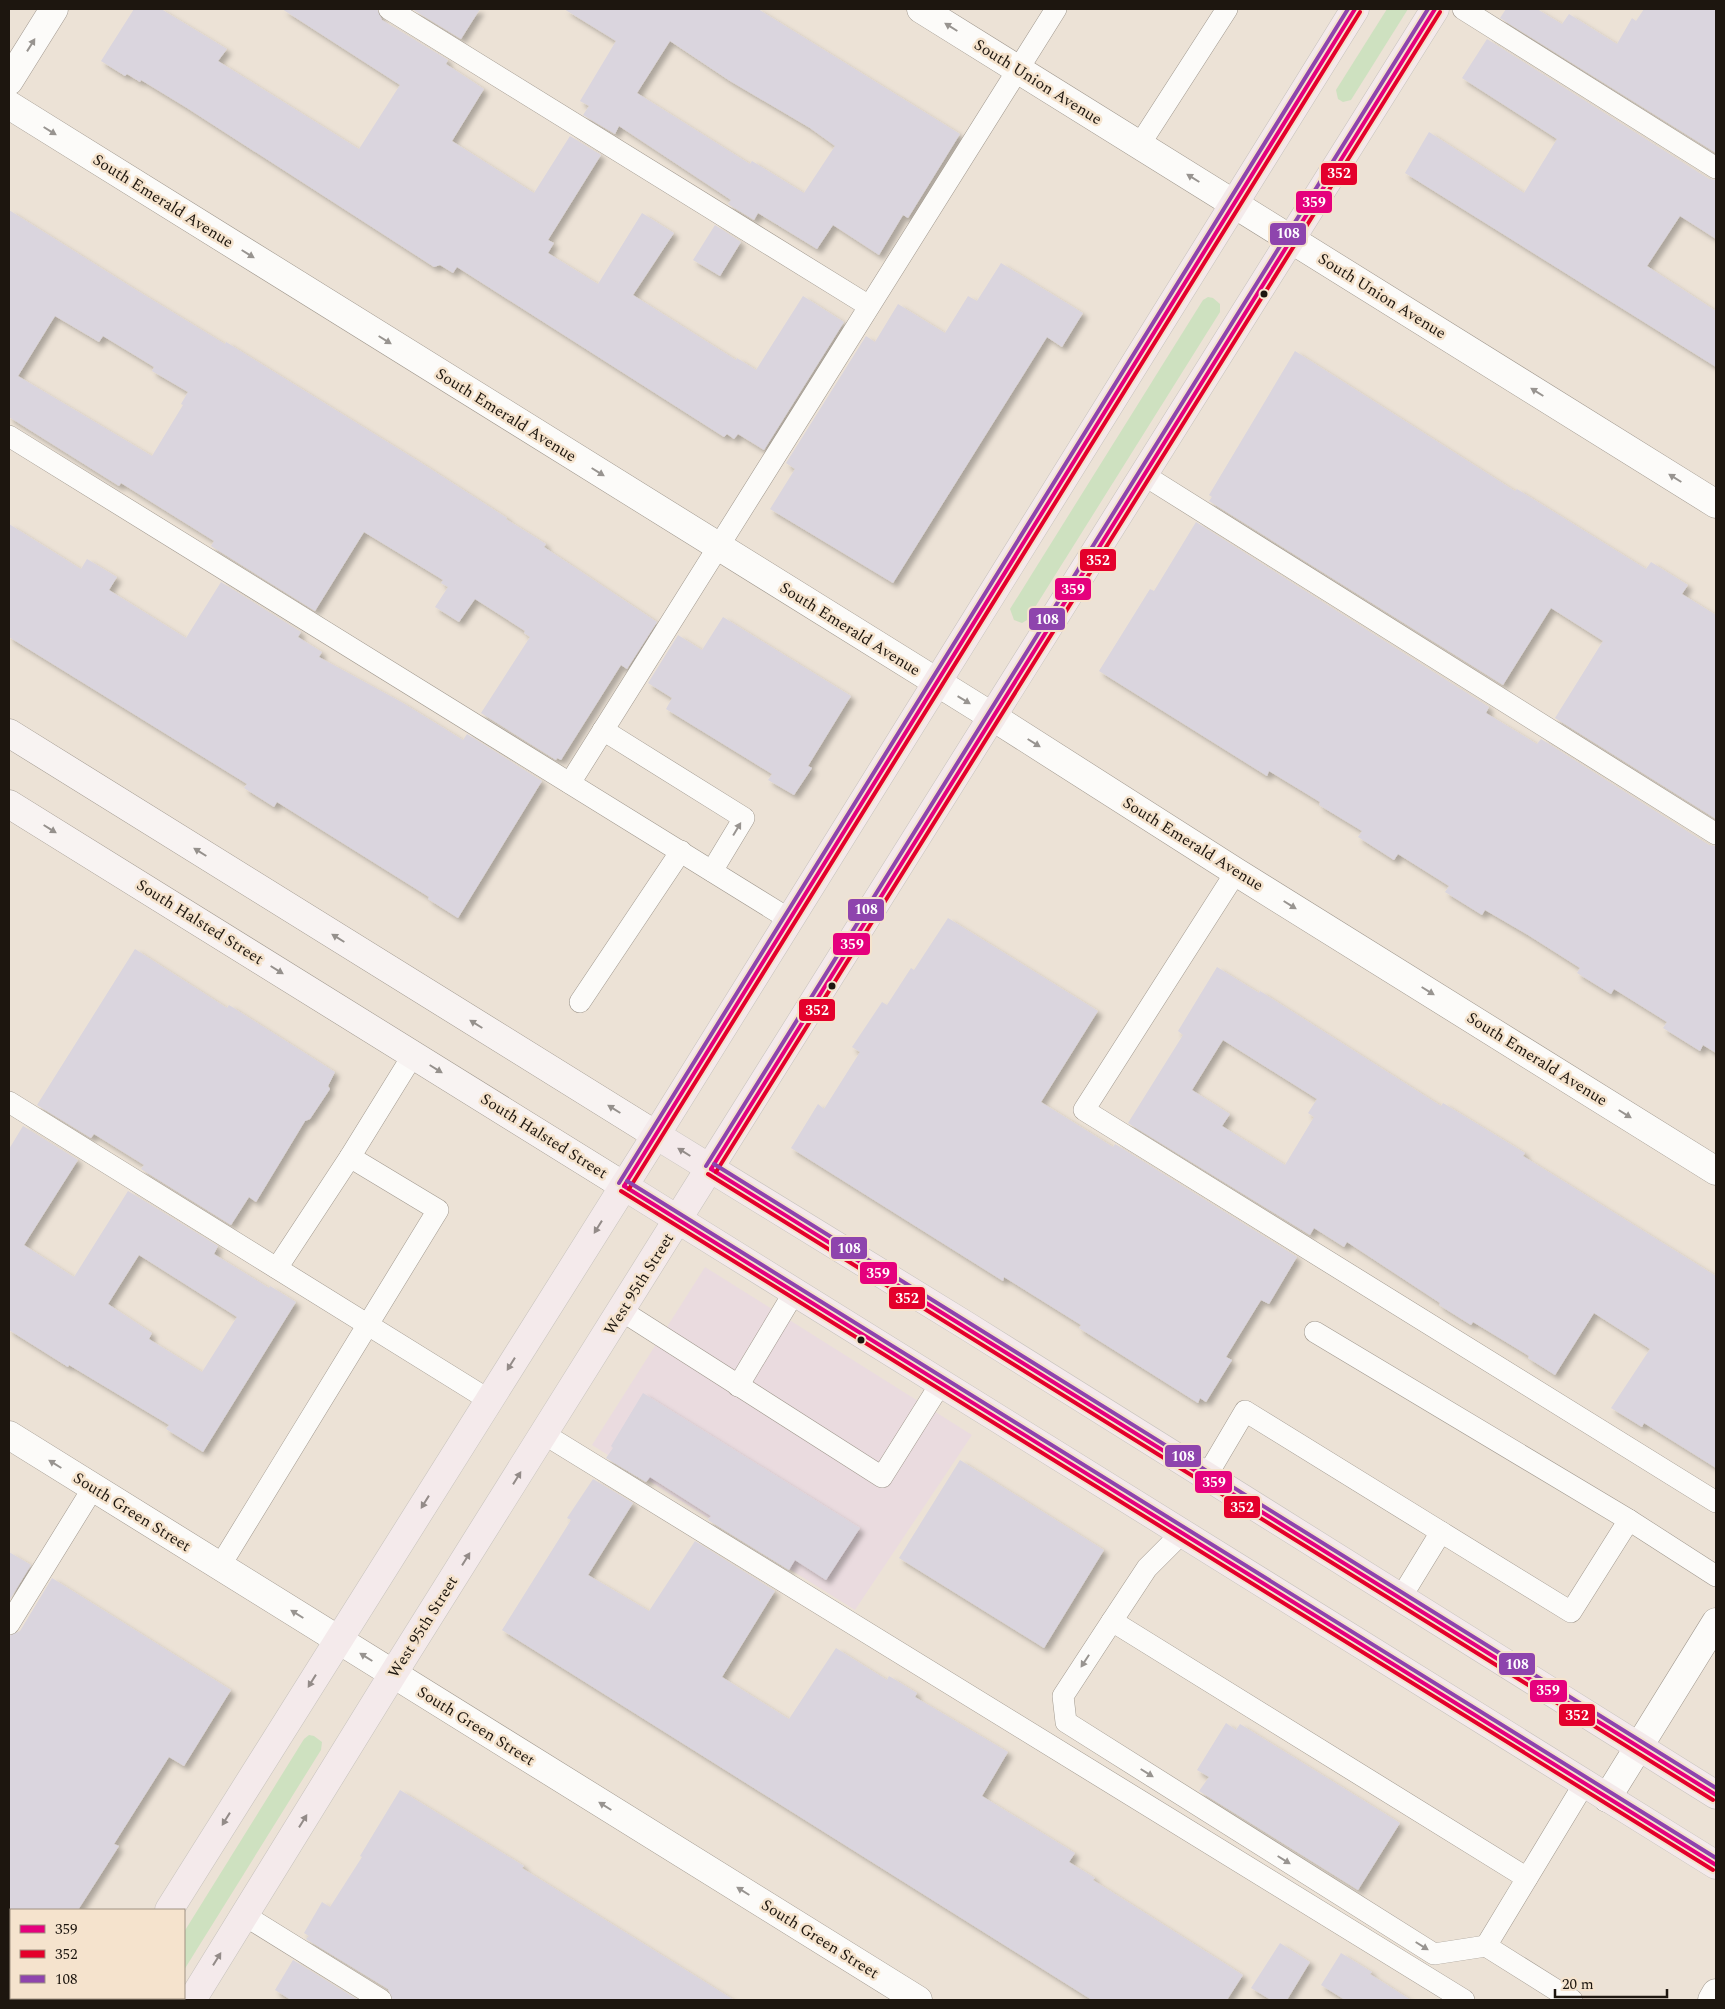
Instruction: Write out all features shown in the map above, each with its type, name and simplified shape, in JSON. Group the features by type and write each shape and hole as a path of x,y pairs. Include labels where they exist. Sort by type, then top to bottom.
{"main road":[{"path":"170,1909 656,1135 1355,9"},
{"name":"West 95th Street","path":"192,2000 393,1674 711,1169 1435,9"},
{"path":"9,733 1716,1795"},
{"name":"South Halsted Street","path":"9,804 1182,1532 1716,1866"}],"street":[{"path":"9,81 54,9"},
{"name":"South Union Avenue","path":"921,9 1716,504"},
{"name":"South Emerald Avenue","path":"9,106 993,717 1236,872 1716,1171"},
{"name":"South Green Street","path":"9,1435 918,2000"},
{"path":"1607,1798 1716,1622"},
{"path":"1712,2000 1716,1993"}],"lane":[{"path":"389,9 869,306"},
{"path":"570,783 1056,9"},
{"path":"1140,144 1228,9"},
{"path":"1463,9 1716,168"},
{"path":"9,436 789,919"},
{"path":"1144,475 1716,834"},
{"path":"603,730 744,818 712,871"},
{"path":"580,1002 681,852"},
{"path":"1236,872 1084,1110 1716,1502"},
{"path":"277,1268 350,1157 413,1055"},
{"path":"9,1102 489,1400"},
{"path":"220,1566 438,1210 350,1157"},
{"path":"738,1386 794,1291"},
{"path":"622,1311 882,1477 941,1383"},
{"path":"1315,1332 1629,1520 1716,1576"},
{"path":"1206,1477 1246,1411 1571,1612 1629,1520"},
{"path":"544,1434 1464,2000"},
{"path":"9,1624 93,1488"},
{"path":"1182,1532 1147,1568 1063,1696 1066,1722 1434,1954 1486,1946 1572,2000"},
{"path":"1400,1599 1441,1532"},
{"path":"1112,1621 1527,1878"},
{"path":"1486,1946 1584,1784"},
{"path":"244,1915 382,2000"}],"shaded area":[{"path":"705,1267 972,1435 855,1610 592,1445"}],"green space":[{"path":"1387,9 1408,9 1351,100 1343,102 1338,99 1336,90"},
{"path":"1208,297 1213,298 1220,304 1220,312 1027,620 1022,623 1014,620 1010,609 1203,300"},
{"path":"309,1735 314,1736 322,1742 321,1750 185,1968 185,1930 304,1739"}],"building":[{"path":"134,9 161,9 227,49 218,61 359,149 400,85 282,9 377,9 382,20 448,60 446,64 484,89 452,141 534,193 570,136 601,155 548,240 554,243 548,253 598,284 642,213 674,233 633,295 736,360 737,358 756,370 803,296 844,322 764,450 738,434 734,439 727,434 724,437 457,267 453,273 440,265 434,267 187,108 141,80 140,82 127,74 125,76 101,61"},
{"path":"412,9 480,9 461,39"},
{"path":"564,9 758,9 960,134 908,218 903,215 879,255 833,225 817,249 758,213 754,220 728,204 731,200 619,126 615,134 583,115 589,106 580,101 616,41","holes":["670,41 730,81 810,128 835,146 804,193 752,161 750,164 637,93"]},
{"path":"1506,9 1537,9 1562,24 1569,14 1617,44 1632,18 1636,21 1644,9 1716,9 1716,153 1500,18"},
{"path":"1487,39 1709,179 1716,180 1716,239 1680,216 1647,266 1716,311 1716,367 1405,173 1429,132 1524,193 1557,139 1462,78"},
{"path":"9,210 133,288 225,344 226,342 423,464 546,544 544,547 657,622 627,669 621,665 561,760 557,758 556,760 481,713 530,637 524,633 525,631 475,599 459,622 435,607 448,587 441,583 443,580 364,532 315,611 211,546 214,541 121,483 119,486 9,417","holes":["55,316 99,342 103,336 154,367 152,371 188,392 181,404 183,405 152,456 18,376"]},
{"path":"715,225 741,242 720,276 693,260"},
{"path":"1001,263 1083,313 1062,347 1047,337 893,583 770,509 795,469 786,463 866,336 875,342 898,304 945,333 968,296 977,301"},
{"path":"1295,351 1515,491 1517,489 1646,569 1651,562 1688,585 1682,594 1716,615 1716,819 1555,718 1603,641 1551,608 1503,685 1209,501 1212,497 1209,495"},
{"path":"1196,522 1489,707 1486,713 1537,744 1541,739 1709,845 1716,846 1716,1053 1703,1045 1700,1051 1663,1028 1667,1022 1614,989 1611,994 1577,973 1580,968 1528,935 1485,910 1482,915 1445,892 1449,886 1398,854 1394,860 1358,837 1362,831 1319,805 1320,802 1269,771 1267,776 1099,671 1150,589 1154,591"},
{"path":"9,524 81,569 87,559 117,577 109,590 186,638 221,582 301,632 298,637 322,652 319,657 403,703 463,740 467,734 542,781 458,918 428,899 429,897 277,802 274,807 244,788 247,784 9,637"},
{"path":"723,617 851,696 808,766 812,768 794,795 768,780 772,774 666,709 672,698 648,683 678,635 702,650"},
{"path":"948,918 1098,1011 1041,1102 1113,1147 1115,1144 1297,1257 1269,1304 1261,1300 1226,1357 1232,1360 1206,1402 1200,1398 1198,1403 1079,1328 1081,1325 1004,1277 1003,1281 791,1148 818,1104 824,1109 860,1052 852,1047 882,1002 887,1005 911,968 914,970"},
{"path":"135,949 227,1008 229,1005 335,1072 328,1086 330,1089 310,1119 305,1121 256,1202 249,1197 231,1225 141,1169 144,1165 94,1134 91,1138 37,1105"},
{"path":"1217,967 1259,993 1260,991 1441,1106 1443,1103 1525,1153 1523,1156 1716,1276 1716,1468 1644,1423 1642,1427 1611,1408 1650,1349 1594,1313 1555,1375 1528,1358 1529,1356 1473,1322 1471,1325 1439,1305 1440,1303 1347,1242 1344,1247 1314,1228 1310,1235 1128,1123 1183,1035 1178,1031","holes":["1223,1040 1317,1099 1308,1113 1314,1117 1285,1165 1222,1126 1230,1114 1192,1090"]},
{"path":"23,1126 78,1160 24,1245 74,1277 128,1191 218,1246 214,1254 269,1288 270,1286 296,1302 203,1452 166,1429 169,1425 69,1365 68,1367 9,1330 9,1149","holes":["139,1255 237,1317 202,1372 149,1339 152,1333 108,1304"]},
{"path":"643,1393 860,1528 826,1580 795,1560 789,1570 708,1520 711,1516 650,1477 646,1482 606,1458 613,1448 611,1446"},
{"path":"960,1460 1104,1550 1044,1648 899,1558"},
{"path":"593,1479 633,1503 588,1575 649,1611 695,1541 775,1591 722,1677 789,1719 836,1648 887,1680 889,1676 917,1693 915,1697 1008,1752 982,1796 1075,1853 1069,1862 1095,1878 1093,1880 1243,1975 1227,2000 1092,2000 502,1630 571,1520 567,1518"},
{"path":"9,1552 31,1565 9,1601"},
{"path":"52,1578 231,1690 184,1766 169,1757 114,1844 119,1846 79,1909 9,1910 9,1636 20,1631"},
{"path":"1226,1723 1236,1730 1240,1724 1400,1823 1358,1890 1199,1791 1209,1777 1197,1770"},
{"path":"400,1790 524,1866 522,1868 734,2000 393,2000 388,1989 306,1939 309,1936 304,1933 322,1902 330,1907 362,1857 360,1856"},
{"path":"1280,1943 1310,1962 1287,2000 1271,2000 1251,1988"},
{"path":"1341,1953 1372,1972 1370,1974 1411,2000 1345,2000 1321,1985"},
{"path":"293,1960 358,2000 291,2000 275,1990"}],"transit line":[{"name":"108","path":"619,1183 1348,9"},
{"name":"359","path":"624,1186 1355,9"},
{"name":"108","path":"706,1166 1428,9"},
{"name":"359","path":"711,1169 1435,9"},
{"name":"352","path":"629,1189 1360,12"},
{"name":"352","path":"716,1172 1440,12"},
{"name":"108","path":"714,1164 1716,1788"},
{"name":"359","path":"711,1169 1716,1795"},
{"name":"352","path":"708,1174 1713,1800"},
{"name":"108","path":"627,1181 1716,1858"},
{"name":"359","path":"624,1186 1716,1865"},
{"name":"352","path":"621,1191 1713,1870"}]}
